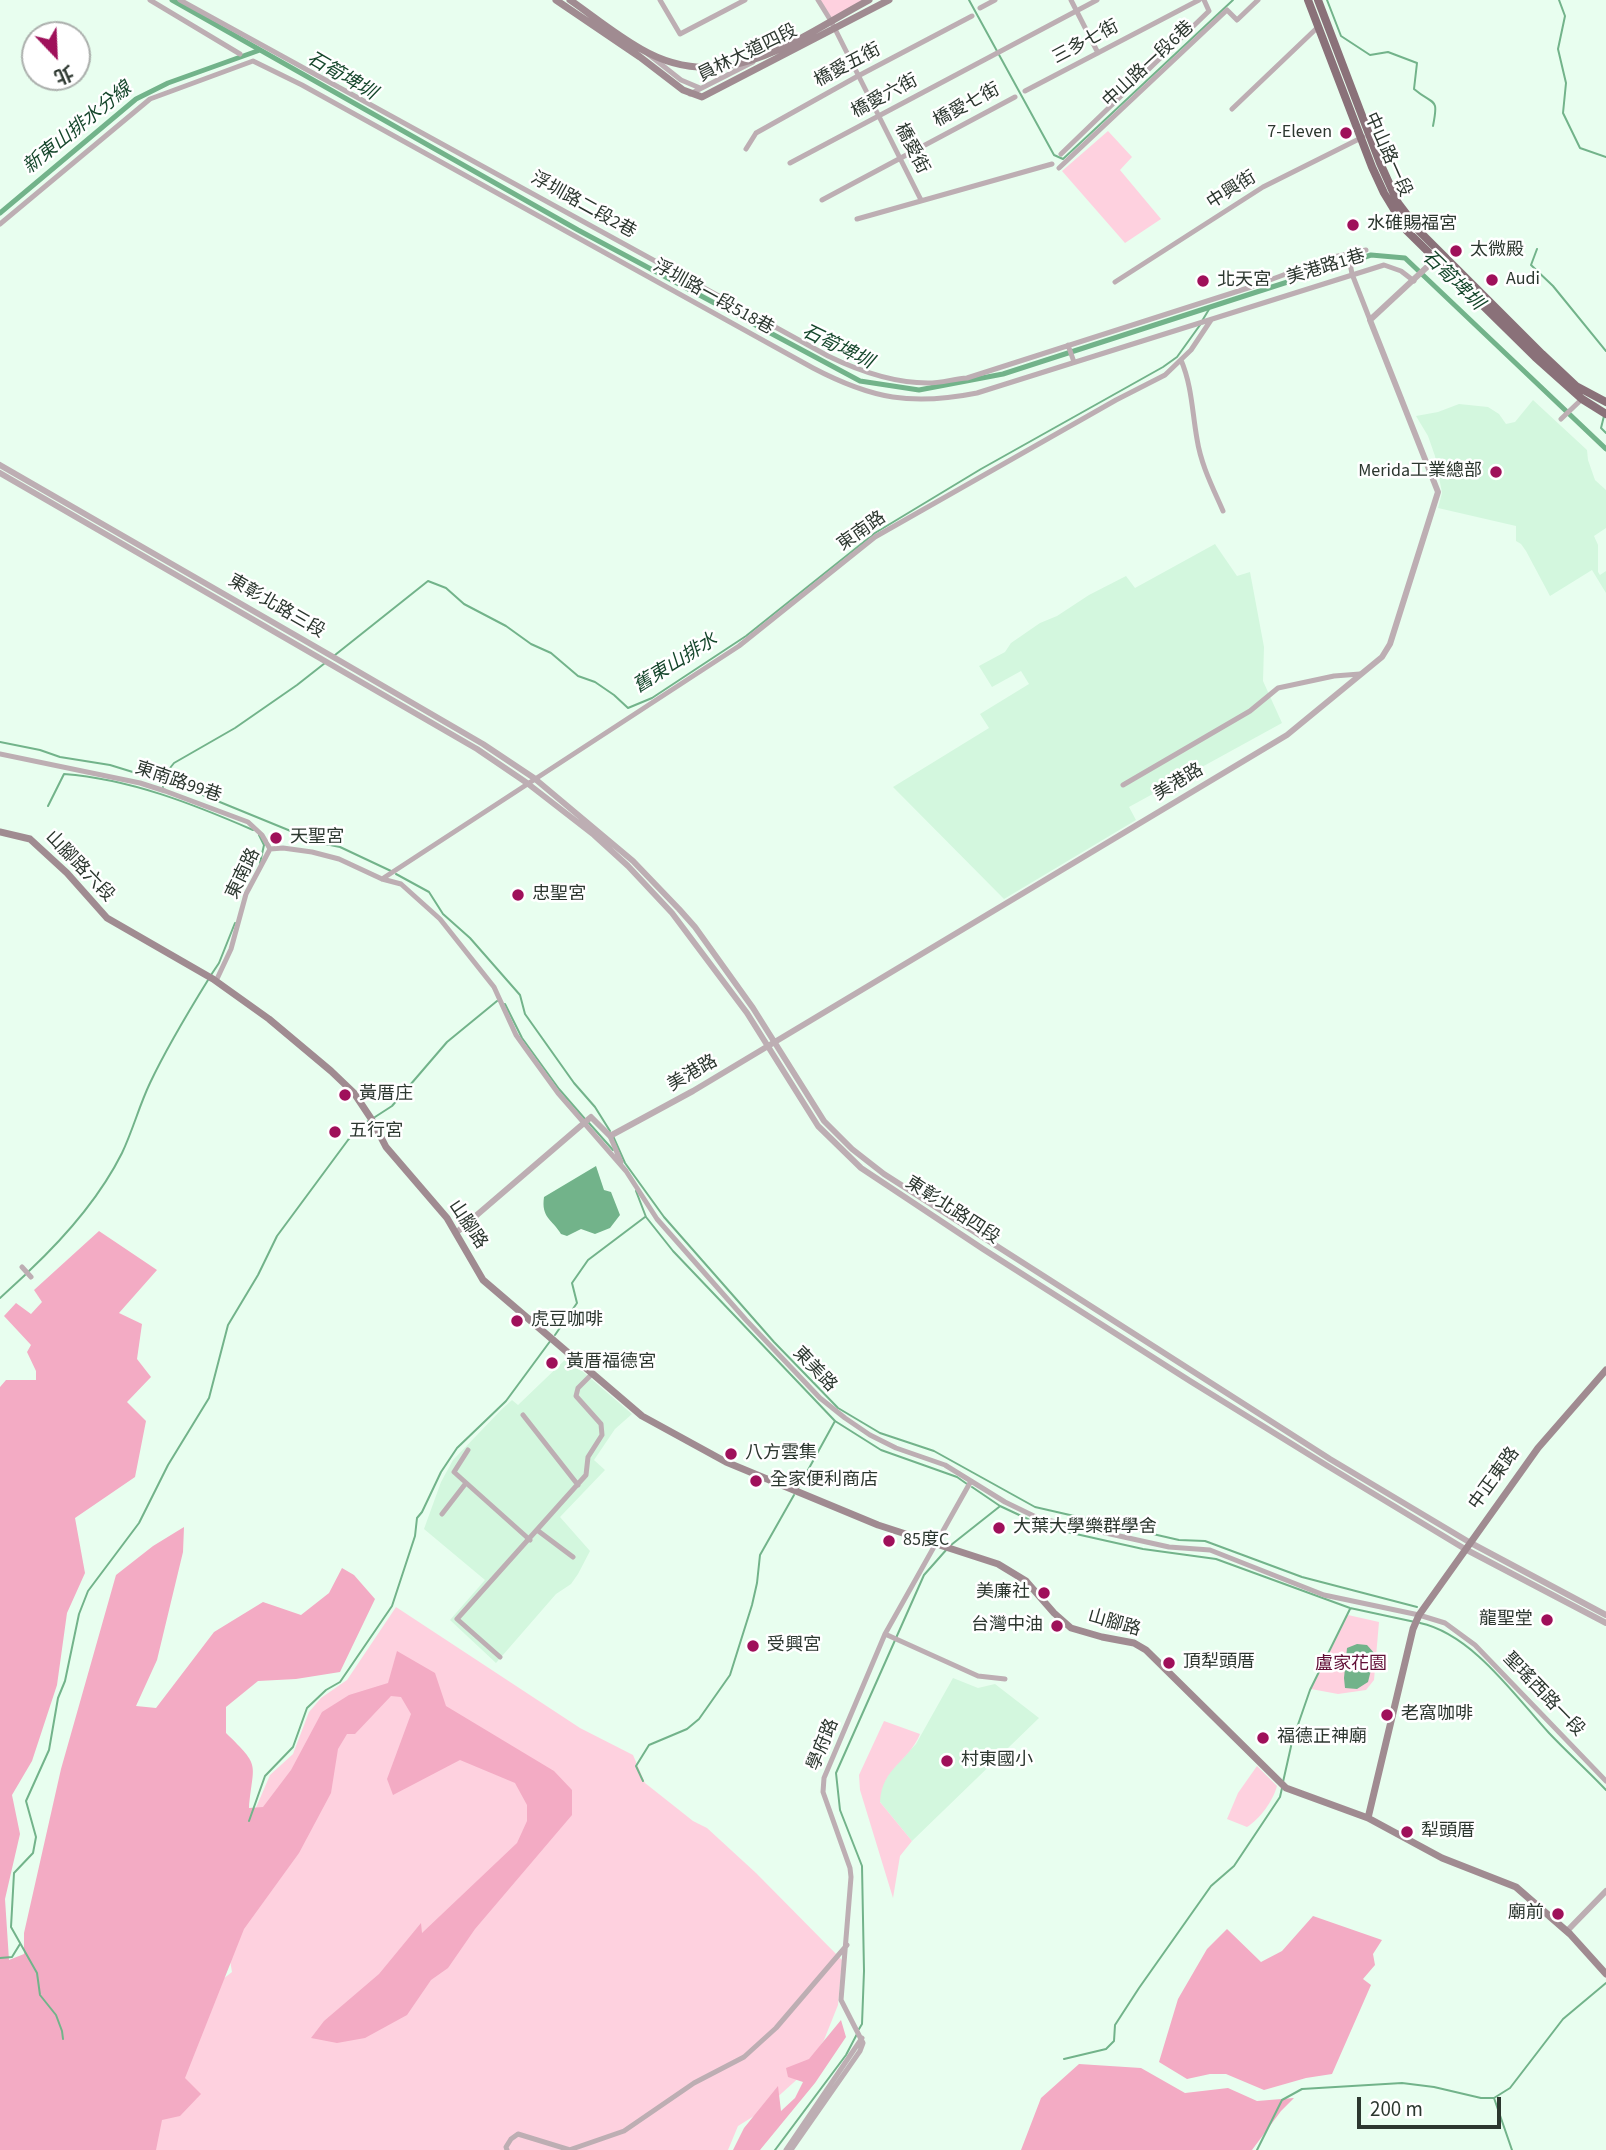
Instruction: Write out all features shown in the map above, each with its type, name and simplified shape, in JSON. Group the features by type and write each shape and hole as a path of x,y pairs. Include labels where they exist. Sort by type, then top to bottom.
{"main road":[{"name":"員林大道四段","path":"556,0 569,1 642,50 674,64 692,68 732,66 759,59 889,0"},
{"name":"員林大道四段","path":"569,1 690,94 702,97 832,25 869,0"},
{"name":"中山路一段","path":"1308,0 1366,137 1398,203 1420,232 1576,386 1606,402"},
{"name":"中山路一段","path":"1318,0 1384,193 1407,231 1535,357 1582,399 1603,412"},
{"name":"山腳路六段","path":"0,832 30,839 67,873 104,915 215,980"},
{"name":"山腳路","path":"215,980 269,1019 354,1093 386,1147 457,1232 483,1280 642,1416 726,1462 878,1525 998,1564 1019,1576 1071,1628 1135,1643 1146,1650 1284,1786 1368,1818 1442,1858 1516,1887 1567,1931 1606,1974"},
{"name":"中正東路","path":"1368,1818 1413,1629 1419,1615 1538,1448 1606,1370"}],"street":[{"path":"149,0 240,54"},
{"name":"浮圳路二段2巷","path":"180,0 828,356 879,377 928,383 967,378 1251,287 1348,252 1366,250"},
{"path":"660,0 680,34 745,0"},
{"name":"橋愛街","path":"818,0 921,200"},
{"path":"980,8 995,0"},
{"path":"1071,0 1098,53"},
{"name":"橋愛六街","path":"790,163 1097,0"},
{"name":"三多七街","path":"1025,91 1199,0"},
{"path":"1062,154 1209,11 1204,0"},
{"name":"中山路一段6巷","path":"1059,168 1227,10 1237,20 1258,0"},
{"name":"橋愛五街","path":"746,149 756,132 972,16"},
{"path":"1233,109 1318,27"},
{"path":"642,50 681,80 700,88"},
{"path":"690,94 759,59"},
{"name":"浮圳路一段518巷","path":"0,224 150,99 253,61 302,85 813,368 868,393 911,399 960,396 988,390 1192,325"},
{"name":"橋愛七街","path":"822,200 1015,97"},
{"name":"中興街","path":"1115,282 1263,187 1366,137"},
{"path":"857,219 1052,164"},
{"path":"532,214 542,200"},
{"path":"540,219 551,205"},
{"path":"1348,252 1352,274 1370,320 1425,270 1440,262 1455,265"},
{"name":"美港路1巷","path":"1192,325 1384,265 1416,279"},
{"path":"1208,320 1191,351 1181,360 1194,401 1197,439 1202,460 1223,511"},
{"name":"美港路","path":"613,1135 772,1044 1287,735 1382,657 1390,644 1438,492 1370,320"},
{"path":"1068,345 1074,362"},
{"name":"東南路","path":"383,879 739,646 875,537 1165,375 1181,360"},
{"path":"1561,419 1582,399"},
{"name":"東彰北路三段","path":"0,465 347,664 483,744 534,778"},
{"name":"東彰北路三段","path":"0,473 318,655 477,749 527,783"},
{"path":"1123,785 1250,711 1278,688 1334,676 1364,674"},
{"name":"東南路99巷","path":"0,754 152,787 248,822 262,835 270,849"},
{"name":"東彰北路四段","path":"534,778 608,838 695,928 824,1121 852,1149 884,1174 1022,1264 1467,1546"},
{"name":"東彰北路四段","path":"527,783 620,858 672,913 772,1044 818,1126 861,1168 1190,1381 1467,1546"},
{"name":"東南路","path":"215,980 231,949 246,894 270,849 283,848 339,859 401,884 440,919 483,972 526,1049 558,1093 626,1171"},
{"path":"457,1232 591,1117 613,1135 626,1171"},
{"name":"東美路","path":"626,1171 657,1219 746,1320 832,1408 870,1435 896,1448 945,1465 1005,1502 1038,1518"},
{"path":"1018,1271 1022,1264"},
{"path":"22,1267 31,1277"},
{"path":"500,1657 457,1619 586,1475 588,1457 602,1435 599,1420 576,1396 578,1388 592,1374"},
{"path":"523,1415 578,1485"},
{"path":"468,1450 454,1472 530,1539"},
{"name":"學府路","path":"789,2150 863,2038 841,2000 847,1945 850,1868 823,1792 824,1778 885,1634 938,1545 971,1481"},
{"path":"442,1514 466,1483"},
{"name":"聖瑤西路一段","path":"1038,1518 1169,1547 1210,1550 1324,1595 1445,1623 1475,1645 1606,1781"},
{"path":"537,1530 573,1558"},
{"path":"1467,1546 1606,1615"},
{"path":"1467,1546 1606,1623"},
{"path":"885,1634 978,1676 1005,1679"},
{"path":"1567,1931 1606,1891"},
{"path":"507,2150 511,2139 518,2134 570,2150 624,2131 694,2083 750,2052 776,2028 847,1945"},
{"path":"796,2140 800,2150"}],"shaded area":[{"path":"1533,400 1587,450 1595,480 1606,490 1606,528 1594,536 1598,545 1598,572 1600,575 1606,571 1606,593 1592,570 1550,596 1526,551 1516,541 1516,526 1438,508 1442,493 1435,456 1428,436 1416,416 1459,404 1488,407 1499,414 1506,424 1515,422"},
{"path":"1215,544 1237,576 1250,572 1264,647 1263,681 1282,723 1129,807 1136,820 1004,899 893,787 989,728 980,714 1029,684 1021,671 992,687 979,666 1005,652 1011,643 1040,623 1057,616 1089,595 1126,576 1135,588"},
{"path":"596,1166 604,1190 611,1192 620,1215 610,1228 595,1234 581,1229 567,1236 561,1234 544,1210 544,1197"},
{"path":"99,1231 157,1270 119,1313 142,1324 137,1359 151,1377 127,1402 146,1421 135,1477 75,1518 85,1573 67,1613 57,1685 32,1761 12,1795 20,1834 5,1899 9,1960 24,1954 24,1933 61,1769 116,1575 153,1546 184,1527 183,1552 157,1660 136,1706 156,1708 214,1632 263,1602 301,1615 329,1593 342,1568 354,1575 375,1599 340,1672 296,1679 258,1681 226,1707 226,1733 253,1766 249,1808 263,1807 291,1770 322,1712 349,1695 388,1683 397,1651 435,1673 446,1706 554,1771 572,1790 572,1815 475,1929 448,1968 431,1980 407,2015 365,2038 337,2043 311,2038 324,2021 379,1974 421,1923 422,1933 517,1843 527,1821 527,1805 515,1783 460,1760 393,1795 387,1779 411,1714 401,1697 391,1696 355,1734 347,1734 338,1749 331,1793 299,1853 244,1929 185,2078 201,2094 180,2116 162,2120 156,2150 0,2150 0,1387 6,1380 36,1380 36,1371 27,1352 31,1345 4,1316 16,1303 31,1314 42,1302 34,1290"},
{"path":"567,1358 632,1414 615,1429 594,1460 605,1470 560,1517 590,1551 578,1574 571,1584 556,1594 496,1663 450,1620 485,1580 424,1529 441,1482 453,1460 512,1400 518,1405"},
{"path":"1357,1644 1367,1645 1375,1654 1368,1682 1357,1689 1345,1688 1347,1648"},
{"name":"村東國小","path":"953,1678 978,1688 995,1684 1039,1718 912,1841 880,1802 884,1778 916,1744"},
{"path":"1313,1916 1382,1940 1373,1954 1375,1965 1363,1979 1371,1985 1332,2074 1264,2090 1226,2074 1187,2079 1159,2062 1178,1999 1207,1949 1227,1929 1261,1962 1282,1951"},
{"path":"841,2020 846,2037 815,2083 760,2150 733,2150 744,2128 778,2086 781,2111 795,2098 803,2082 788,2077 786,2068 809,2059"},
{"path":"1079,2064 1141,2068 1185,2093 1228,2088 1257,2101 1294,2098 1252,2150 1021,2150 1041,2098"}],"green space":[{"path":"818,0 868,0 831,21"},
{"path":"1108,131 1132,157 1120,170 1161,219 1125,243 1062,171"},
{"path":"396,1607 580,1728 633,1755 645,1783 693,1821 707,1828 842,1960 838,2005 824,2040 803,2074 762,2111 738,2126 728,2150 139,2150 219,1982 232,1972 226,1937 249,1824 270,1775 293,1754 309,1712 321,1698 347,1680"},
{"name":"盧家花園","path":"1348,1615 1379,1622 1374,1680 1366,1690 1338,1694 1311,1689"},
{"path":"884,1721 920,1734 885,1781 880,1802 912,1841 900,1856 893,1898 860,1790 859,1775"},
{"path":"1257,1766 1277,1786 1265,1809 1247,1827 1227,1819 1238,1793"}],"waterway":[{"name":"石筍埤圳","path":"172,0 578,230 860,381 919,390 1003,374 1371,255 1405,258 1606,449"},
{"path":"969,0 1054,155 1063,159 1233,0"},
{"path":"1327,0 1341,36 1370,55 1388,52 1417,63 1414,89 1435,106 1433,126"},
{"path":"1559,0 1565,16 1558,49 1566,83 1563,113 1580,148 1606,157"},
{"name":"新東山排水分線","path":"0,213 136,99 168,83 260,50"},
{"path":"1537,249 1531,265 1553,286 1606,351"},
{"name":"舊東山排水","path":"1202,321 1211,306"},
{"name":"舊東山排水","path":"335,655 428,581 446,588 464,604 551,653 578,676 595,682 628,708 652,698 746,636 875,533 981,469 1163,367 1177,357 1200,325"},
{"path":"1604,416 1601,428 1606,433"},
{"name":"舊東山排水","path":"163,787 166,773 174,763 235,728 325,663"},
{"path":"0,742 60,757 110,765 188,789 320,843 340,847 391,871"},
{"path":"48,806 64,774 113,781 161,794 253,830"},
{"path":"259,835 264,845 260,863"},
{"path":"396,874 429,892 443,914 470,938 520,995 525,1014 610,1131"},
{"path":"211,975 219,963 235,923"},
{"path":"29,1271 80,1216 113,1169 157,1070 208,980"},
{"path":"375,1117 392,1106 447,1042 497,1001"},
{"path":"505,1004 522,1038 559,1089 585,1119"},
{"path":"63,2039 56,2015 40,1995 37,1973 11,1927 14,1873 33,1853 36,1837 26,1801 49,1750 58,1698 65,1681 79,1614 88,1591 139,1523 168,1465 209,1398 228,1325 258,1275 277,1236 348,1140 361,1125 370,1120"},
{"path":"589,1123 613,1150"},
{"path":"613,1136 625,1163 664,1217 774,1342 838,1408 880,1433 934,1451 1035,1507 1179,1540 1205,1541 1302,1577 1417,1607"},
{"path":"636,1191 646,1217 673,1251 835,1421 881,1450 957,1477 967,1484"},
{"path":"555,1335 577,1303 572,1283 588,1260 645,1217"},
{"path":"0,1298 25,1275"},
{"path":"249,1821 265,1776 293,1747 307,1708 326,1690 340,1682 392,1606 415,1536 417,1518 441,1472 457,1448 506,1401 551,1340"},
{"path":"797,1490 835,1421"},
{"path":"972,1487 1000,1506 1058,1530 1143,1549 1216,1559 1350,1608 1415,1622"},
{"path":"643,1781 636,1766 649,1745 687,1729 699,1719 730,1675 752,1605 760,1555 794,1495"},
{"path":"951,1545 999,1507"},
{"path":"859,2029 862,2024 864,1971 862,1866 840,1810 836,1773 924,1575 947,1549"},
{"path":"1283,1782 1292,1742 1310,1690 1350,1609"},
{"path":"1420,1623 1439,1629 1475,1653 1606,1790"},
{"path":"1064,2059 1106,2049 1114,2041 1115,2025 1139,1988 1211,1886 1234,1866 1280,1797 1282,1788"},
{"path":"0,1958 12,1957 20,1944"},
{"path":"1257,2150 1282,2100 1302,2089 1402,2083 1494,2098 1510,2088 1563,2019 1606,1983"},
{"path":"775,2150 846,2055 857,2034"},
{"path":"1494,2098 1512,2150"}],"place":[{"name":"7-Eleven","path":"1346,133"},
{"name":"水碓賜福宮","path":"1353,225"},
{"name":"太微殿","path":"1456,251"},
{"name":"Audi","path":"1492,280"},
{"name":"北天宮","path":"1203,281"},
{"name":"Merida工業總部","path":"1496,472"},
{"name":"天聖宮","path":"276,838"},
{"name":"忠聖宮","path":"518,895"},
{"name":"黃厝庄","path":"345,1095"},
{"name":"五行宮","path":"335,1132"},
{"name":"虎豆咖啡","path":"517,1321"},
{"name":"黃厝福德宮","path":"552,1363"},
{"name":"八方雲集","path":"731,1454"},
{"name":"全家便利商店","path":"756,1481"},
{"name":"大葉大學樂群學舍","path":"999,1528"},
{"name":"85度C","path":"889,1541"},
{"name":"美廉社","path":"1044,1593"},
{"name":"龍聖堂","path":"1547,1620"},
{"name":"台灣中油","path":"1057,1626"},
{"name":"受興宮","path":"753,1646"},
{"name":"頂犁頭厝","path":"1169,1663"},
{"name":"老窩咖啡","path":"1387,1715"},
{"name":"福德正神廟","path":"1263,1738"},
{"name":"村東國小","path":"947,1761"},
{"name":"犁頭厝","path":"1407,1832"},
{"name":"廟前","path":"1558,1914"}]}
